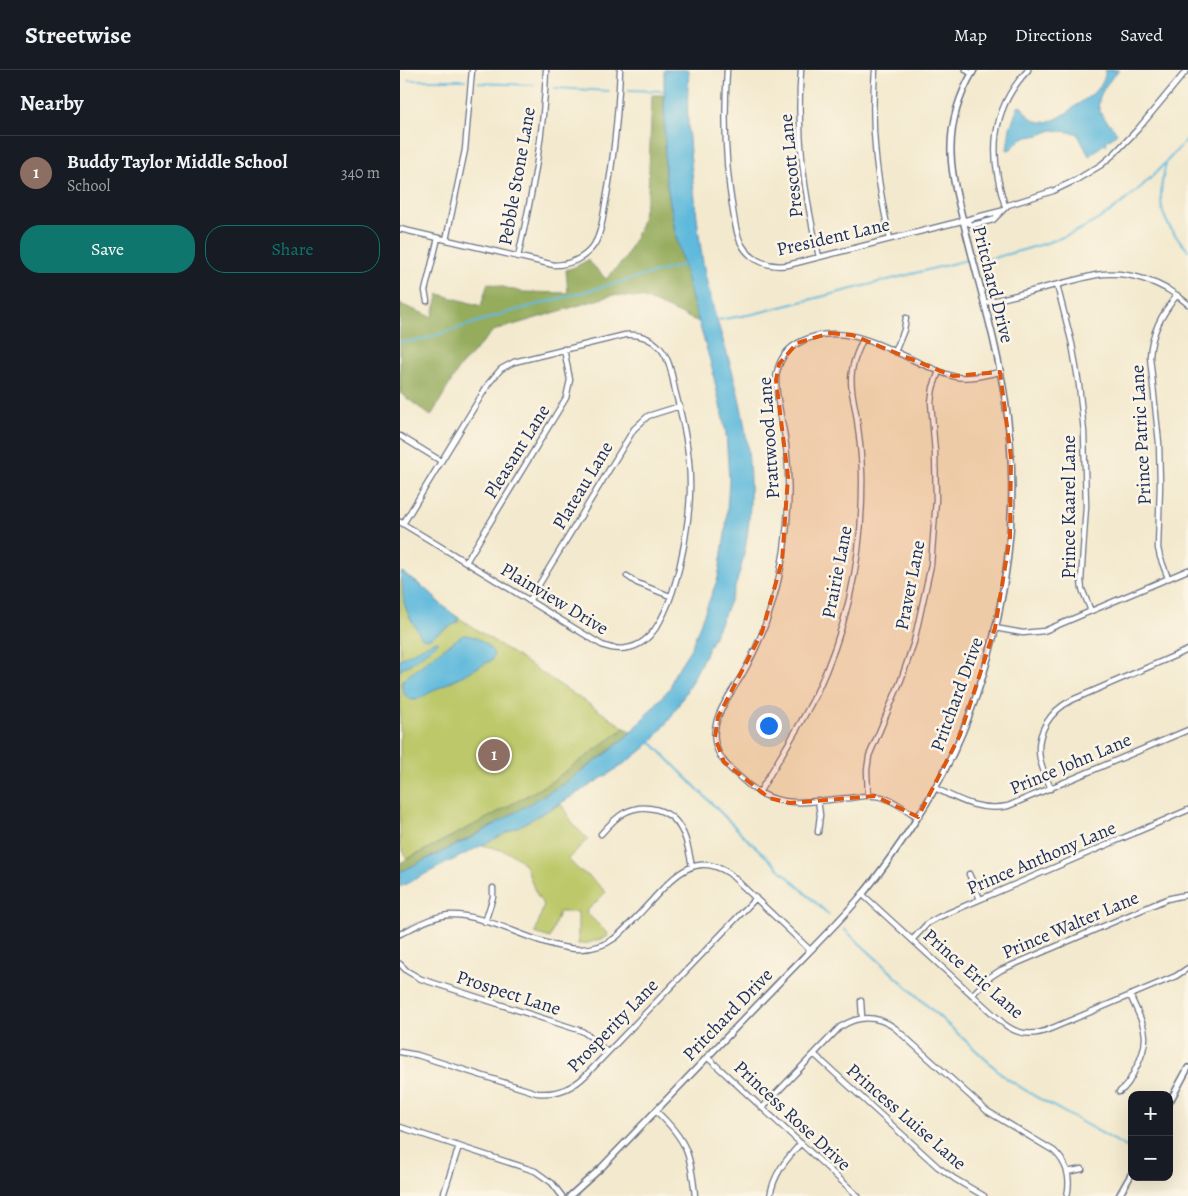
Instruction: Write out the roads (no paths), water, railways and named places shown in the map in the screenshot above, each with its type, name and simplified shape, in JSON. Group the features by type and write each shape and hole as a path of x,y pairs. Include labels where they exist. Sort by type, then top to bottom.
{"street":[{"path":"446,240 465,150 472,70"},
{"name":"Pebble Stone Lane","path":"518,257 537,169 546,70"},
{"path":"400,229 554,265 568,264 584,256 596,241 604,213 614,152 620,70"},
{"name":"President Lane","path":"727,70 725,116 727,160 732,203 737,233 742,244 757,260 772,265 788,265 1001,211 1005,206"},
{"name":"Prescott Lane","path":"801,70 799,113 801,163 809,215 819,257"},
{"path":"875,70 872,114 874,155 890,239"},
{"path":"966,70 973,72"},
{"path":"1028,70 1009,96 996,132 994,149 996,173 1005,206 1053,191 1076,180 1101,164 1115,153 1138,129 1187,70"},
{"name":"Pritchard Drive","path":"570,1196 601,1168 862,894 918,818 935,788 956,746 977,691 995,628 1004,587 1009,547 1012,487 1008,422 1000,372 963,220 953,170 952,142 958,108 973,72"},
{"path":"427,301 425,290 438,238"},
{"path":"984,303 1095,275 1116,274 1141,278 1160,285 1188,304"},
{"name":"Prince Kaarel Lane","path":"1057,285 1072,344 1082,408 1086,485 1081,581 1082,589 1091,611"},
{"name":"Prince Patric Lane","path":"1168,578 1158,548 1159,443 1150,352 1158,324 1177,295"},
{"path":"895,352 904,330 906,318"},
{"name":"Prattwood Lane","path":"918,818 884,798 868,796 785,802 774,800 748,785 721,759 716,745 714,733 720,713 747,667 758,641 773,598 782,560 787,520 788,477 784,423 776,389 777,371 782,358 789,349 808,338 842,333 863,339 939,371 963,377 1000,372"},
{"name":"Plainview Drive","path":"622,335 636,336 649,340 659,347 665,356 680,406 687,442 690,498 684,551 670,596 656,628 647,639 636,646 619,649 606,647 598,643 402,523 489,383 499,371 514,362 564,349 622,335"},
{"name":"Prairie Lane","path":"759,793 820,685 840,634 851,591 860,536 862,486 860,446 851,375 863,339"},
{"name":"Pleasant Lane","path":"466,562 566,398 570,380 564,349"},
{"name":"Praver Lane","path":"868,796 867,770 869,756 902,680 919,623 931,565 935,525 936,484 931,402 933,388 939,371"},
{"name":"Plateau Lane","path":"529,601 634,429 644,418 680,406"},
{"path":"400,436 442,461"},
{"path":"995,628 1023,633 1049,629 1188,570"},
{"path":"627,576 636,583 670,596"},
{"path":"1051,789 1041,762 1039,749 1044,726 1055,711 1072,700 1188,650"},
{"name":"Prince John Lane","path":"935,788 966,803 990,808 1013,804 1188,730"},
{"path":"818,800 820,815 818,832"},
{"path":"601,834 618,817 631,810 645,808 659,810 670,817 682,829 692,866"},
{"name":"Prince Anthony Lane","path":"912,940 935,919 1188,810"},
{"path":"400,934 441,916 466,916 563,947 581,950 592,949 615,938 674,876 692,866 707,865 721,868 730,874 810,950"},
{"path":"969,874 980,899"},
{"path":"485,922 493,897 493,888"},
{"name":"Prince Eric Lane","path":"862,894 1007,1026 1018,1032 1030,1034 1050,1029 1176,976 1188,968"},
{"name":"Prince Walter Lane","path":"972,995 990,977 1002,970 1172,898 1188,895"},
{"name":"Prosperity Lane","path":"400,1052 417,1055 541,1094 558,1092 573,1086 586,1075 756,898"},
{"name":"Prospect Lane","path":"400,964 407,971 421,979 582,1032 592,1038 607,1052"},
{"path":"1119,1092 1129,1081 1146,1045 1143,1026 1130,995"},
{"path":"861,1001 862,1017"},
{"path":"762,1108 840,1027 862,1017 882,1020 895,1028 991,1114 1054,1151 1062,1160 1067,1172 1069,1182 1067,1196"},
{"name":"Princess Luise Lane","path":"814,1054 938,1167 984,1196"},
{"name":"Princess Rose Drive","path":"707,1057 858,1196"},
{"path":"1173,1096 1188,1068"},
{"path":"656,1111 672,1126 685,1145 692,1168 695,1196"},
{"path":"400,1127 535,1171 552,1183 562,1196"},
{"path":"770,1196 777,1172 801,1143"},
{"path":"443,1196 459,1146"},
{"path":"1067,1172 1082,1169"},
{"path":"1119,1196 1128,1179"}],"water":[{"path":"664,70 689,70 688,102 691,167 701,252 710,296 737,389 746,436 749,461 750,509 748,534 737,581 720,623 691,684 672,715 650,743 621,766 566,800 400,887 400,872 473,837 565,783 610,751 631,732 670,688 674,675 691,648 718,578 726,528 729,479 726,433 711,364 676,236 665,174"},
{"path":"1105,70 1119,70 1100,97 1099,109 1117,133 1106,142 1106,145 1104,144 1089,156 1077,133 1052,130 1022,138 1011,149 1007,150 1010,128 1018,107 1021,106 1034,120 1048,122 1063,115 1096,91 1103,81"},
{"path":"402,572 431,593 437,601 458,618 458,622 428,639 422,638 405,607 400,574"},
{"path":"463,635 472,636 485,643 494,654 492,660 416,700 409,699 403,691 403,680"},
{"path":"435,641 439,642 409,665 402,668 400,672 400,659"}],"waterway":[{"path":"408,80 465,80"},
{"path":"479,83 534,85"},
{"path":"555,88 609,91"},
{"path":"629,90 664,91"},
{"path":"986,260 1058,239 1081,229 1112,211 1139,189 1188,138"},
{"path":"1166,164 1161,190 1163,211 1166,221 1188,250"},
{"path":"718,320 753,314 967,260"},
{"path":"400,342 421,340 502,314 683,265"},
{"path":"651,742 746,838 829,915"},
{"path":"844,929 1006,1078 1128,1148"}],"place":[{"name":"Buddy Taylor Middle School","path":"494,755"}]}
